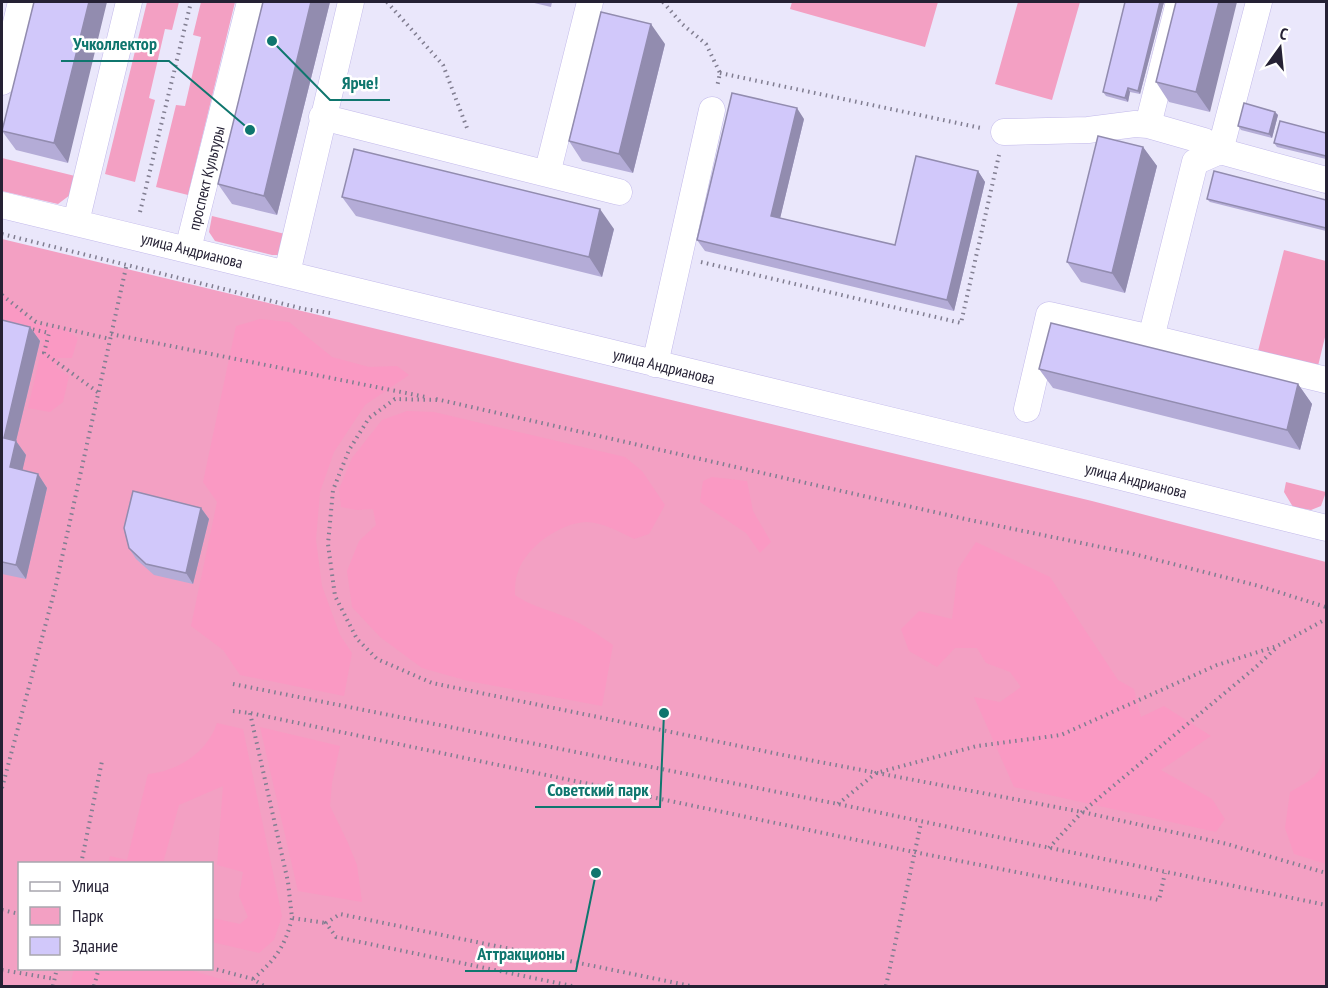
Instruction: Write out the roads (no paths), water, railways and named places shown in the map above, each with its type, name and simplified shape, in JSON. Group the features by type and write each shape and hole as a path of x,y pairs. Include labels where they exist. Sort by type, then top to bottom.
{"street":[{"path":"2,82 6,40 21,2"},
{"path":"76,222 129,2"},
{"name":"проспект Культуры","path":"188,249 250,2"},
{"path":"287,273 351,2"},
{"path":"547,174 590,2"},
{"path":"1148,125 1179,2"},
{"path":"1220,151 1258,2"},
{"path":"655,364 712,110"},
{"path":"322,117 619,192"},
{"path":"1004,132 1088,130 1135,124 1148,125 1204,141 1220,151 1326,180"},
{"path":"1151,338 1196,162 1220,151"},
{"name":"улица Андрианова","path":"2,205 1326,528"},
{"path":"1027,409 1050,315 1326,380"}],"place":[{"name":"Ярче!","path":"272,41"},
{"name":"Учколлектор","path":"250,130"},
{"name":"Советский парк","path":"664,713"},
{"name":"Аттракционы","path":"596,873"}]}
